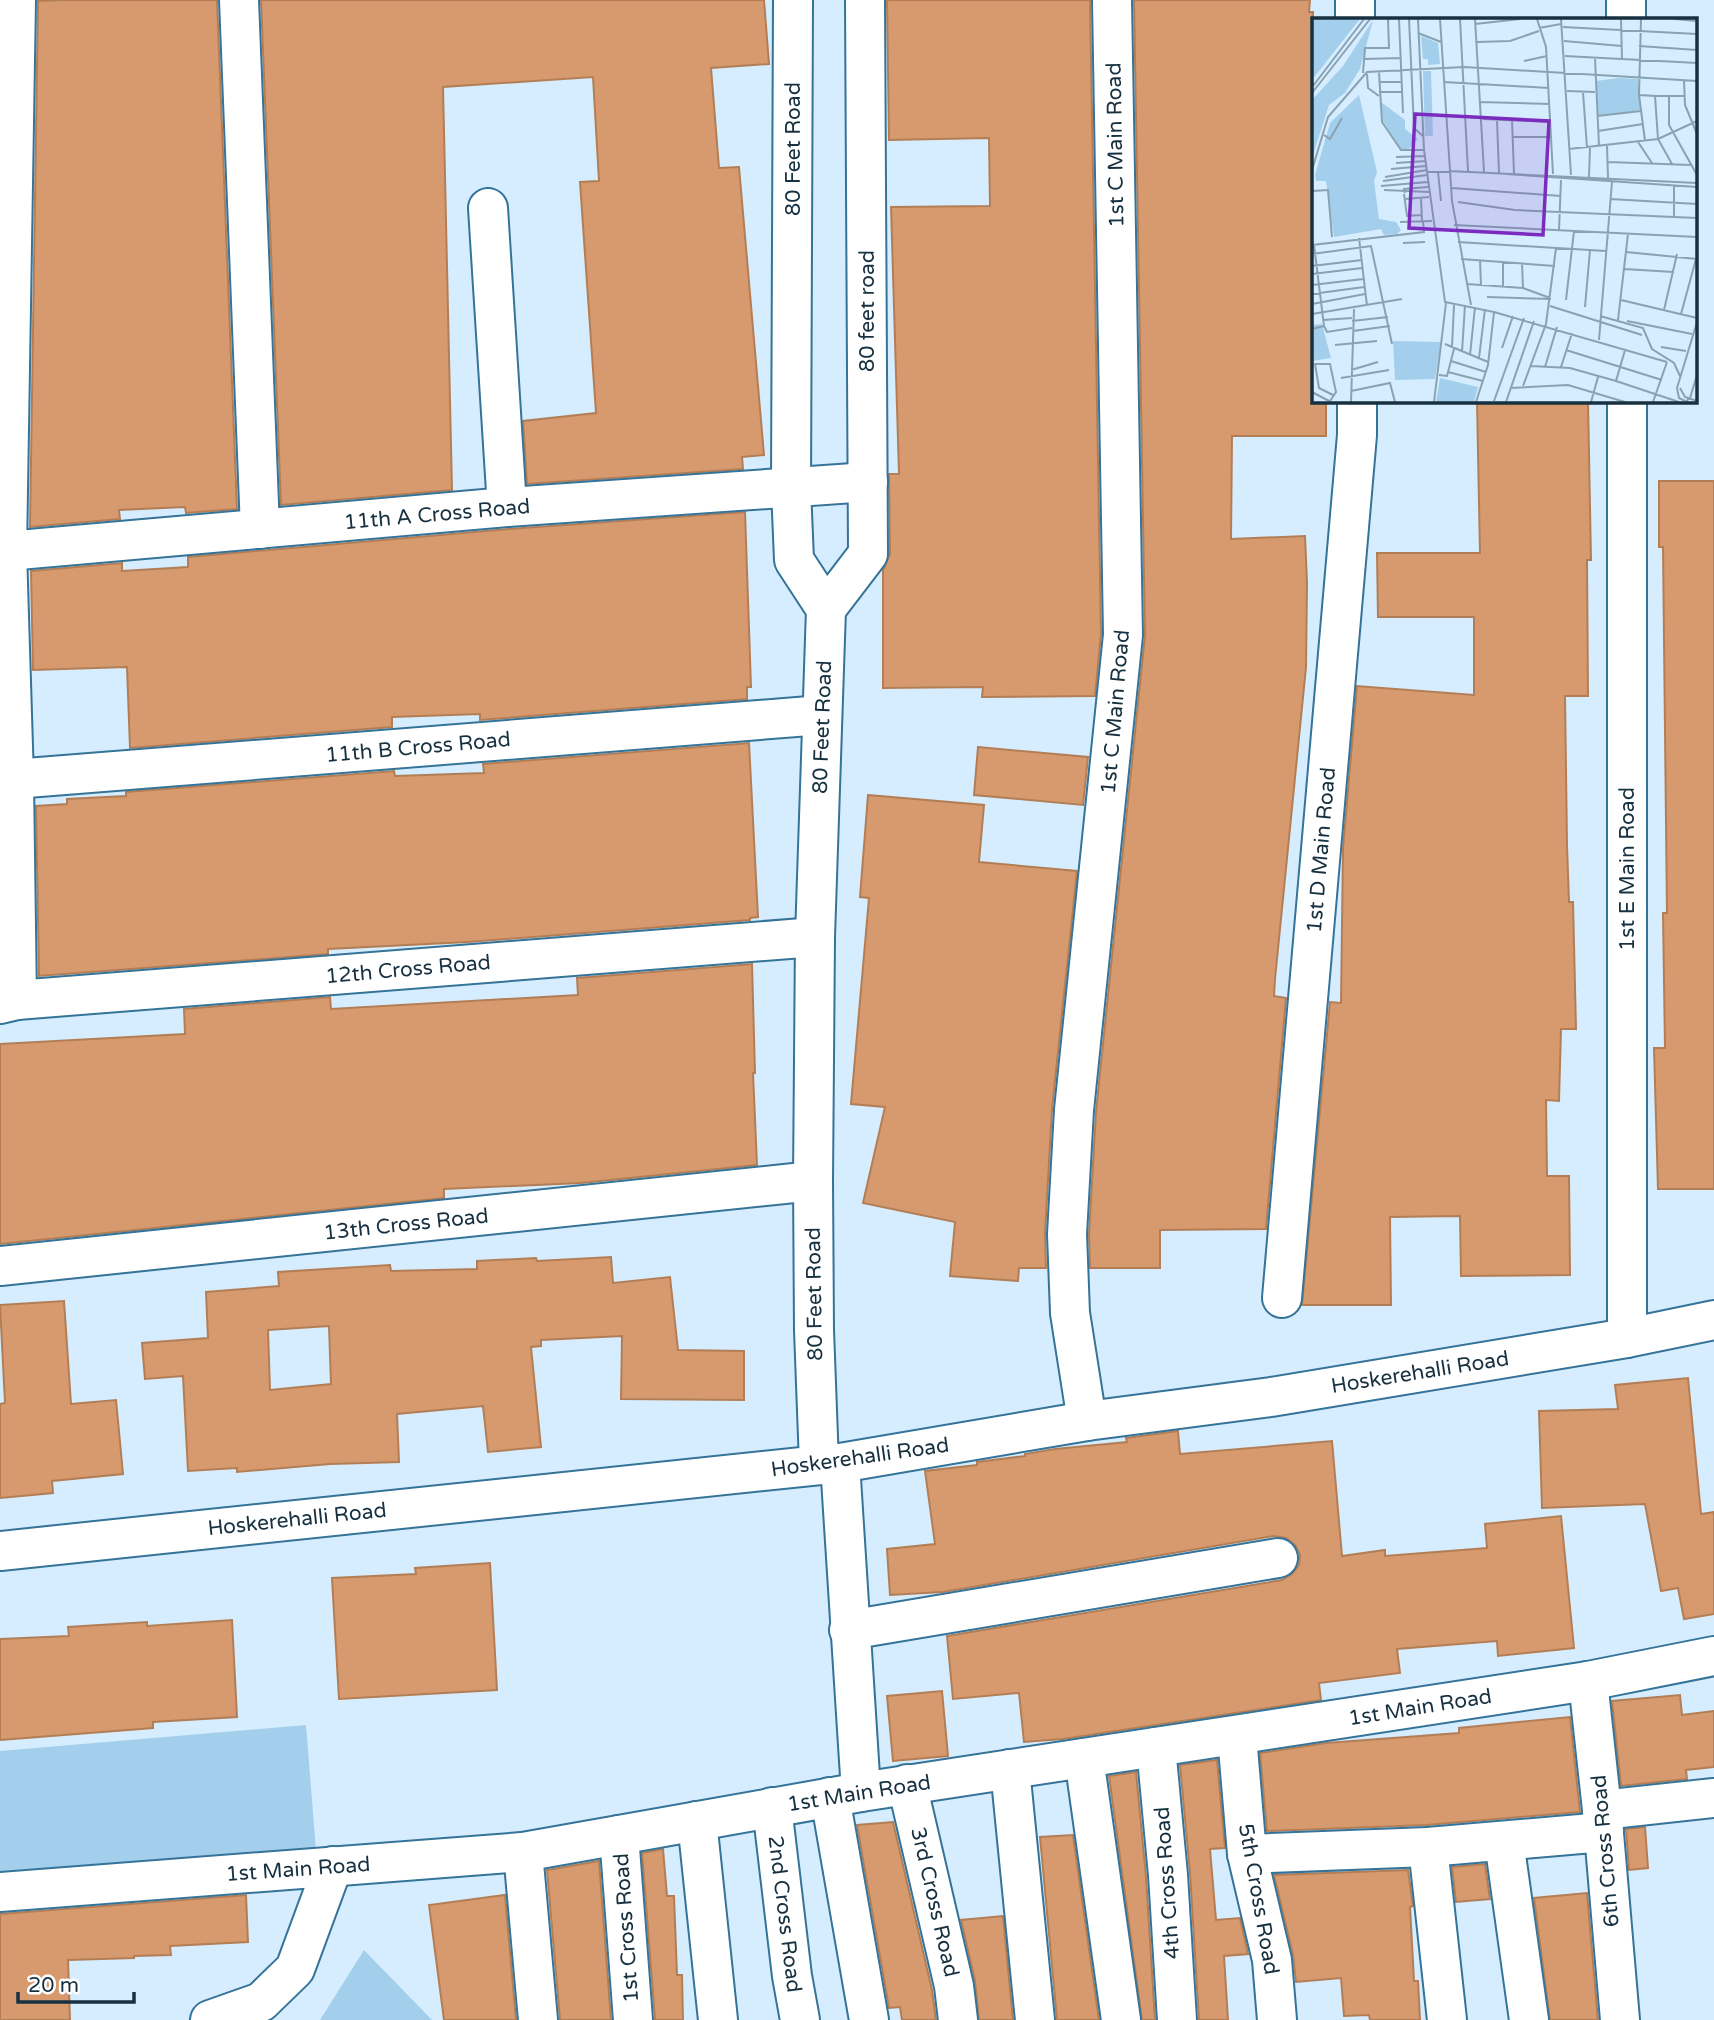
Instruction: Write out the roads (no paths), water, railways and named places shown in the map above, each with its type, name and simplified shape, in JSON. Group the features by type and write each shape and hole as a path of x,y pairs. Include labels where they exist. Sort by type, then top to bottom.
{"street":[{"path":"9,1002 14,779 6,551 16,0"},
{"path":"239,0 260,529"},
{"name":"80 Feet Road","path":"793,0 791,488 794,560 827,608 816,937 814,1330 849,1630 846,1795 869,2020"},
{"name":"80 feet road","path":"827,608 868,554 865,0"},
{"name":"1st C Main Road","path":"1087,1421 1070,1313 1067,1234 1074,1110 1123,635 1112,0"},
{"path":"1355,0 1355,18"},
{"path":"1626,0 1626,18"},
{"path":"488,208 507,507"},
{"name":"1st D Main Road","path":"1282,1298 1357,435 1357,402"},
{"name":"1st E Main Road","path":"1627,402 1627,1338"},
{"name":"11th A Cross Road","path":"6,551 507,507 868,482"},
{"name":"11th B Cross Road","path":"14,779 822,715"},
{"name":"12th Cross Road","path":"9,1002 816,937"},
{"name":"13th Cross Road","path":"0,1266 813,1181"},
{"name":"Hoskerehalli Road","path":"0,1551 830,1464 1087,1421 1271,1396 1627,1338 1714,1320"},
{"path":"849,1630 1278,1558"},
{"name":"1st Main Road","path":"0,1892 523,1852 907,1784 1588,1681 1714,1657"},
{"name":"6th Cross Road","path":"1588,1681 1620,2020"},
{"name":"5th Cross Road","path":"1237,1736 1247,1854 1272,1961 1277,2020"},
{"name":"4th Cross Road","path":"1156,1747 1168,1875 1177,2020"},
{"path":"1084,1758 1121,2020"},
{"path":"1010,1769 1035,2020"},
{"name":"3rd Cross Road","path":"907,1784 954,1986 958,2020"},
{"path":"1247,1854 1429,1847 1504,1841 1714,1798"},
{"name":"2nd Cross Road","path":"772,1807 792,1976 800,2020"},
{"path":"697,1821 718,2020"},
{"name":"1st Cross Road","path":"619,1835 632,2020"},
{"path":"1504,1841 1529,2020"},
{"path":"1429,1847 1447,2020"},
{"path":"523,1852 538,2020"},
{"path":"211,2020 261,2001 295,1969 333,1866"}]}
